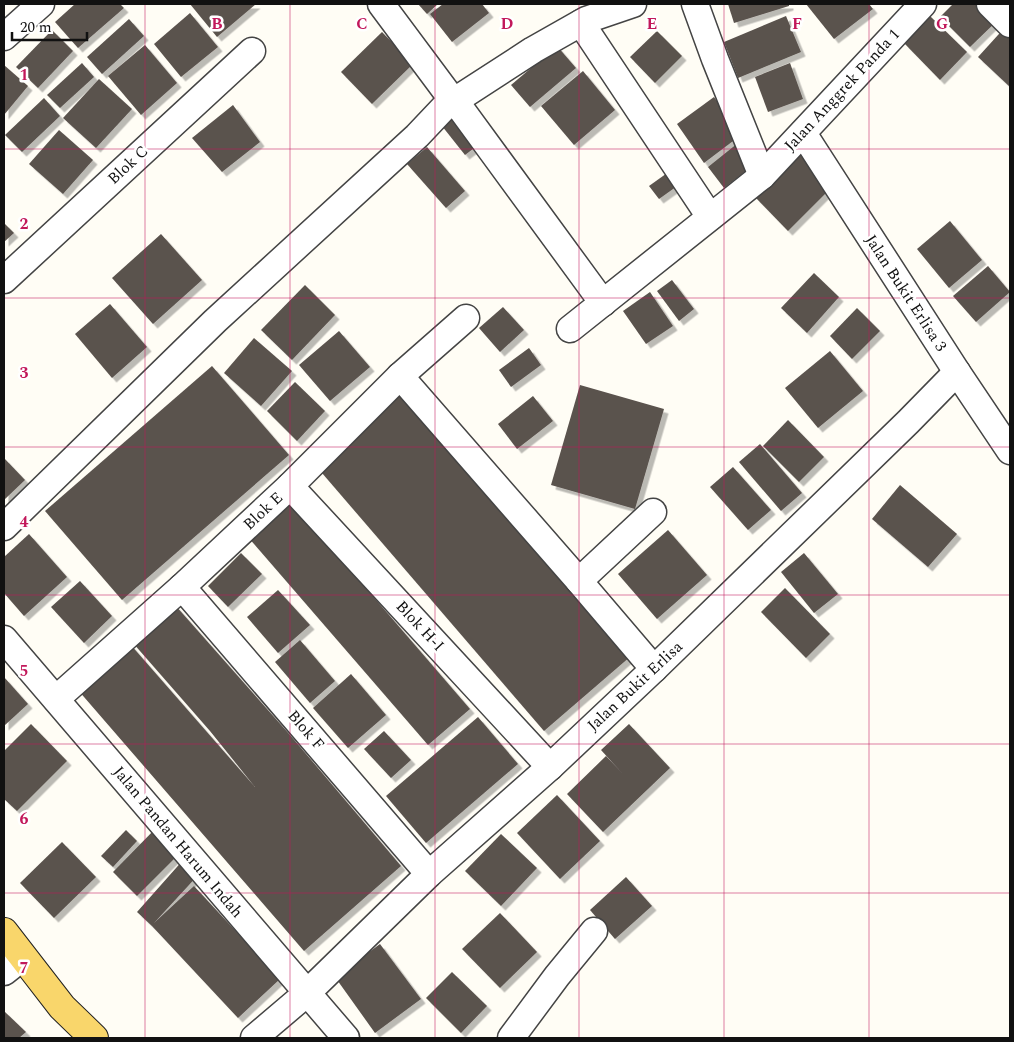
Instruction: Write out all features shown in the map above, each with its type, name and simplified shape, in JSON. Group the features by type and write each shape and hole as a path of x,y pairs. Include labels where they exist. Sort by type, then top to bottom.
{"main road":[{"path":"4,932 14,964 94,1038"}],"street":[{"path":"4,37 41,4"},
{"path":"381,4 448,94 453,98 603,303"},
{"path":"4,527 215,321 417,136 453,98 465,95 533,50 581,23 633,4"},
{"path":"695,4 762,176"},
{"name":"Jalan Anggrek Panda 1","path":"570,329 762,176 922,4"},
{"path":"990,4 1010,24"},
{"path":"581,23 710,217"},
{"name":"Blok C","path":"4,280 252,50"},
{"name":"Jalan Bukit Erlisa 3","path":"803,133 1010,451"},
{"name":"Blok E","path":"56,699 290,486 400,376 466,318"},
{"name":"Jalan Bukit Erlisa","path":"307,994 430,874 550,767 654,669 901,429 957,372"},
{"path":"400,376 654,669"},
{"name":"Blok H-I","path":"290,486 550,767"},
{"path":"579,581 653,512"},
{"name":"Blok F","path":"182,586 430,874"},
{"name":"Jalan Pandan Harum Indah","path":"4,640 346,1038"},
{"path":"511,1038 557,976 594,932"},
{"path":"254,1038 307,994"}],"building":[{"path":"75,4 120,4 124,8 78,48 55,22"},
{"path":"190,4 256,4 217,37"},
{"path":"418,4 438,4 427,14"},
{"path":"443,4 482,4 489,13 452,42 430,14"},
{"path":"728,4 789,4 789,6 734,23"},
{"path":"806,4 869,4 873,9 834,39"},
{"path":"953,4 984,4 999,19 970,47 940,17"},
{"path":"190,13 218,47 181,77 154,44"},
{"path":"786,16 801,52 738,78 724,42"},
{"path":"930,16 967,52 940,80 904,43"},
{"path":"129,19 144,36 102,74 87,57"},
{"path":"1008,24 1010,26 1010,87 978,57"},
{"path":"52,30 73,51 38,88 16,67"},
{"path":"657,31 682,56 655,83 630,57"},
{"path":"382,32 413,64 372,104 341,72"},
{"path":"145,45 177,83 141,115 108,76"},
{"path":"557,46 576,68 530,107 511,85"},
{"path":"82,63 94,77 60,108 47,95"},
{"path":"790,63 803,99 768,112 755,77"},
{"path":"4,65 28,86 4,115"},
{"path":"583,71 615,110 574,145 541,106"},
{"path":"99,79 132,109 96,148 63,118"},
{"path":"714,97 741,135 704,163 677,124"},
{"path":"44,98 60,116 22,152 5,135"},
{"path":"233,105 260,142 222,172 192,138"},
{"path":"463,109 486,139 465,155 442,126"},
{"path":"59,130 93,160 63,194 29,164"},
{"path":"738,143 755,164 724,188 708,167"},
{"path":"427,147 465,191 446,208 407,164"},
{"path":"799,154 831,188 788,231 755,197"},
{"path":"670,171 680,184 659,199 649,186"},
{"path":"950,221 982,260 949,288 917,249"},
{"path":"4,223 14,233 4,242"},
{"path":"161,234 202,280 153,324 112,278"},
{"path":"988,266 1010,292 976,322 953,296"},
{"path":"814,273 839,297 807,333 781,308"},
{"path":"672,280 694,309 679,321 657,291"},
{"path":"305,285 335,315 292,360 261,330"},
{"path":"650,292 673,326 646,344 623,311"},
{"path":"110,304 147,347 112,378 75,334"},
{"path":"503,307 524,330 500,352 479,328"},
{"path":"857,308 880,331 852,359 830,336"},
{"path":"339,331 370,367 330,401 299,365"},
{"path":"254,338 292,371 261,406 224,373"},
{"path":"529,348 541,365 511,387 499,370"},
{"path":"830,351 863,391 818,428 785,388"},
{"path":"212,366 289,455 122,600 45,511"},
{"path":"295,382 325,411 297,441 267,411"},
{"path":"580,385 664,409 635,509 551,485"},
{"path":"402,391 631,656 544,731 316,466"},
{"path":"533,396 553,421 517,449 498,424"},
{"path":"788,420 824,457 799,482 763,446"},
{"path":"760,444 802,493 781,511 739,462"},
{"path":"4,458 25,480 4,500"},
{"path":"733,467 771,510 748,530 710,487"},
{"path":"900,485 957,534 928,567 872,519"},
{"path":"290,500 470,709 428,745 248,537"},
{"path":"668,530 707,575 657,619 618,574"},
{"path":"29,534 67,577 24,616 4,593 4,557"},
{"path":"241,553 262,574 228,607 208,586"},
{"path":"804,553 838,594 814,613 781,572"},
{"path":"80,581 112,616 84,643 51,607"},
{"path":"785,588 830,634 806,658 761,612"},
{"path":"278,590 310,625 278,653 247,617"},
{"path":"175,605 290,735 401,866 304,951 78,690 130,644 255,787 210,731 133,643"},
{"path":"300,640 335,681 310,703 275,662"},
{"path":"351,674 386,715 348,748 313,708"},
{"path":"4,677 28,704 4,726"},
{"path":"478,717 518,764 426,843 386,796"},
{"path":"31,724 67,761 17,811 4,799 4,751"},
{"path":"629,724 670,768 603,832 567,794 606,756 623,774 601,750"},
{"path":"384,731 411,760 391,778 364,749"},
{"path":"557,795 600,841 560,879 517,833"},
{"path":"159,825 183,850 137,896 113,872"},
{"path":"126,830 137,841 113,867 101,856"},
{"path":"501,834 537,868 501,906 465,871"},
{"path":"62,842 96,877 54,918 20,883"},
{"path":"184,859 200,873 154,923 194,886 280,979 238,1018 137,912"},
{"path":"626,877 652,906 615,939 590,910"},
{"path":"500,913 537,952 500,988 462,949"},
{"path":"380,944 421,999 375,1033 335,977"},
{"path":"452,972 487,1006 461,1033 426,998"},
{"path":"4,1011 26,1032 19,1038 4,1038"}]}
